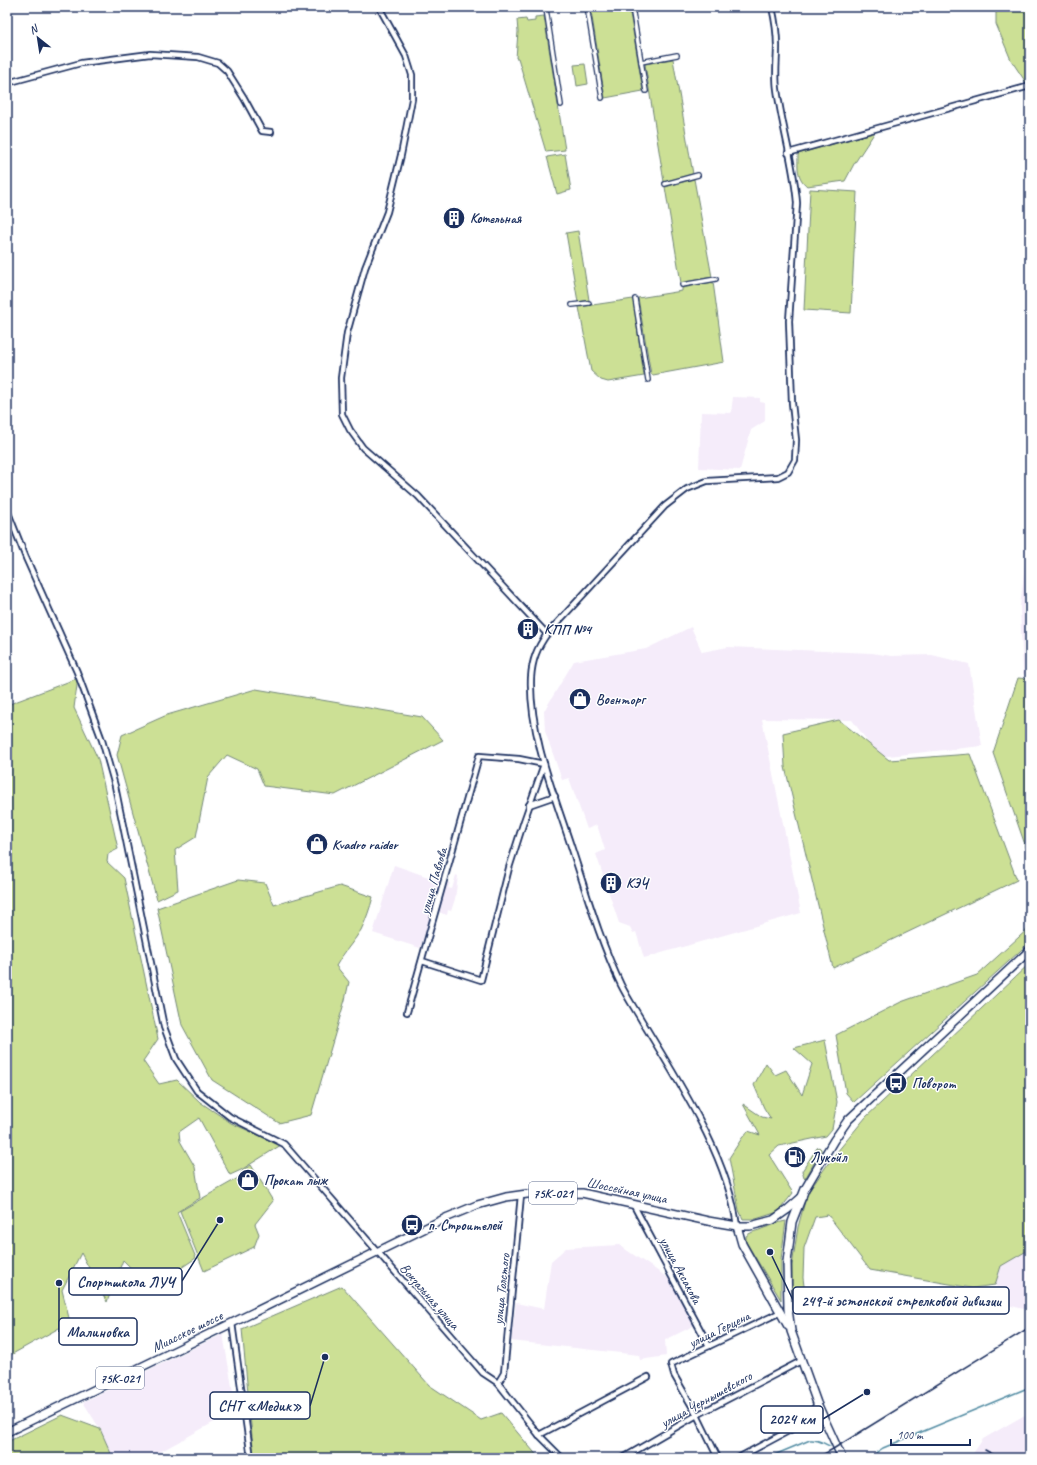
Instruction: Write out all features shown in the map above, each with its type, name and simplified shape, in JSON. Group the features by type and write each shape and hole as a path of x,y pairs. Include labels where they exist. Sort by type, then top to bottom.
{"main road":[{"path":"791,1331 788,1309 786,1262 792,1222 805,1189 834,1140 848,1120 1030,950"},
{"name":"Шоссейная улица","path":"377,1252 463,1211 506,1197 521,1195 582,1193 737,1226 757,1225 773,1220 802,1198"},
{"path":"737,1226 742,1244 791,1331 817,1404 842,1458"},
{"name":"Миасское шоссе","path":"7,1432 377,1252"}],"street":[{"path":"379,7 406,56 412,75 412,99 401,155 387,212 365,268 347,333 341,378 342,414 350,430 363,448 418,496 547,634"},
{"path":"587,7 602,98"},
{"path":"632,7 646,91"},
{"path":"737,1226 731,1195 722,1169 708,1137 618,978 602,937 544,764 533,712 531,680 535,653 547,634 665,506 687,489 707,481 778,477 788,472 795,460 796,440 792,403 789,321 797,203 795,184 777,88 776,22 772,7"},
{"path":"546,9 561,105"},
{"path":"7,83 81,63 150,54 198,57 218,63 227,70 262,131 271,132"},
{"path":"641,62 677,55"},
{"path":"788,153 1030,86"},
{"path":"665,184 698,175"},
{"path":"682,285 716,279"},
{"path":"635,299 648,380"},
{"path":"572,305 590,303"},
{"name":"Вокзальная улица","path":"7,510 26,558 77,672 102,740 115,786 164,1027 176,1059 197,1091 230,1117 284,1144 483,1373 498,1383 539,1435 562,1458"},
{"name":"улица Павлова","path":"407,1012 479,756 520,759 544,764"},
{"path":"422,961 481,980 509,868 544,764"},
{"path":"529,805 555,796"},
{"name":"улица Толстого","path":"498,1383 504,1373 521,1195"},
{"name":"улица Аксакова","path":"633,1204 709,1346"},
{"name":"улица Герцена","path":"697,1415 672,1370 671,1364 781,1312"},
{"path":"232,1323 251,1458"},
{"name":"улица Чернышевского","path":"623,1458 697,1415 801,1361"},
{"path":"539,1435 648,1378"},
{"path":"738,1458 809,1420 817,1404"},
{"path":"697,1415 718,1458"}],"shaded area":[{"path":"733,397 760,398 760,402 765,403 765,421 751,430 740,470 699,468 701,412 731,413"},
{"path":"1030,522 1030,674 1023,674 1020,607"},
{"path":"691,627 702,652 728,647 872,653 891,656 932,655 969,664 982,746 879,757 852,720 762,719 801,913 644,958 636,932 633,933 630,927 619,923 596,854 605,850 597,825 587,829 569,778 562,780 545,731 544,711 574,661 646,649"},
{"path":"394,865 450,883 448,888 452,889 456,875 458,876 455,899 451,911 448,910 447,915 432,910 420,948 373,933"},
{"path":"619,1245 668,1278 695,1325 665,1340 666,1356 640,1360 639,1355 511,1341 516,1303 544,1309 551,1261 566,1248"},
{"path":"1030,1249 1030,1306 1024,1309 1007,1305 995,1285 1001,1266"},
{"path":"223,1334 236,1410 149,1458 113,1458 100,1429 83,1402"},
{"path":"1030,1412 1030,1458 970,1458 983,1439"}],"green space":[{"path":"596,7 629,7 643,91 605,98 591,11"},
{"path":"1030,7 1030,83 1027,84 1011,60 996,24 996,8"},
{"path":"544,16 565,150 546,152 518,58 516,58 518,32 517,20 526,19 527,22 535,21 535,17"},
{"path":"673,59 693,174 664,182 645,64"},
{"path":"585,64 588,84 577,86 574,65"},
{"path":"875,132 854,164 845,181 807,186 803,183 798,171 798,154"},
{"path":"565,154 571,190 557,194 547,157"},
{"path":"694,179 712,277 681,283 665,187"},
{"path":"810,189 857,192 851,313 804,310"},
{"path":"578,231 589,300 578,302 566,233"},
{"path":"713,282 724,362 653,375 651,374 638,298 682,291 682,288"},
{"path":"633,299 644,376 608,382 601,380 591,371 579,307"},
{"path":"78,678 74,708 98,759 118,849 108,854 107,862 124,878 158,1039 143,1061 159,1084 177,1080 200,1102 231,1123 281,1145 241,1170 230,1175 199,1118 179,1132 180,1141 195,1167 200,1198 177,1212 196,1258 181,1268 146,1283 123,1260 107,1302 81,1253 62,1290 70,1322 7,1357 7,705"},
{"path":"1018,678 1030,679 1030,859 993,753"},
{"path":"256,689 422,717 443,740 335,795 264,786 257,769 227,755 208,777 196,837 175,850 178,890 157,900 117,755 122,735 167,715"},
{"path":"839,720 889,760 970,754 1017,880 833,968 785,767 783,733"},
{"path":"238,880 265,883 274,905 340,886 373,897 361,930 336,966 349,982 311,1115 279,1123 212,1080 182,1025 157,908"},
{"path":"1029,928 1030,942 854,1102 846,1093 836,1035 901,1002 977,975"},
{"path":"1030,963 1030,1249 1001,1266 995,1285 972,1288 870,1270 828,1215 815,1217 804,1248 803,1278 807,1309 799,1313 792,1309 792,1266 798,1227 807,1194 832,1158 866,1117"},
{"path":"825,1040 837,1102 832,1129 826,1136 779,1146 769,1155 793,1193 778,1212 756,1219 743,1219 739,1210 729,1158 748,1131 760,1135 743,1104 762,1117 771,1119 764,1108 754,1085 766,1063 775,1075 786,1070 802,1095 812,1064 794,1048"},
{"path":"819,1147 821,1151 805,1179 802,1171"},
{"path":"251,1165 273,1201 255,1224 259,1234 254,1247 204,1271 180,1211 240,1177 243,1170"},
{"path":"786,1221 781,1259 781,1300 746,1242 746,1236 753,1232"},
{"path":"342,1286 429,1385 481,1420 501,1413 539,1458 254,1458 242,1329"},
{"path":"62,1415 100,1429 113,1458 7,1458 7,1442"}],"waterway":[{"path":"872,1458 883,1448 1030,1387"},
{"path":"767,1458 810,1440 818,1441 830,1446"}],"railway":[{"path":"817,1458 1030,1327"},
{"path":"985,1450 1000,1458"},
{"path":"909,1458 963,1458"}],"place":[{"name":"Котельная","path":"454,218"},
{"name":"КПП №4","path":"528,629"},
{"name":"Военторг","path":"580,699"},
{"name":"Kvadro raider","path":"317,844"},
{"name":"КЭЧ","path":"611,883"},
{"name":"Поворот","path":"896,1083"},
{"name":"Лукойл","path":"795,1157"},
{"name":"Прокат лыж","path":"248,1180"},
{"name":"Спортшкола ЛУЧ","path":"220,1220"},
{"name":"п. Строителей","path":"412,1225"},
{"name":"249-й эстонской стрелковой дивизии","path":"770,1252"},
{"name":"Малиновка","path":"59,1283"},
{"name":"СНТ «Медик»","path":"325,1357"},
{"name":"2024 км","path":"867,1392"}]}
